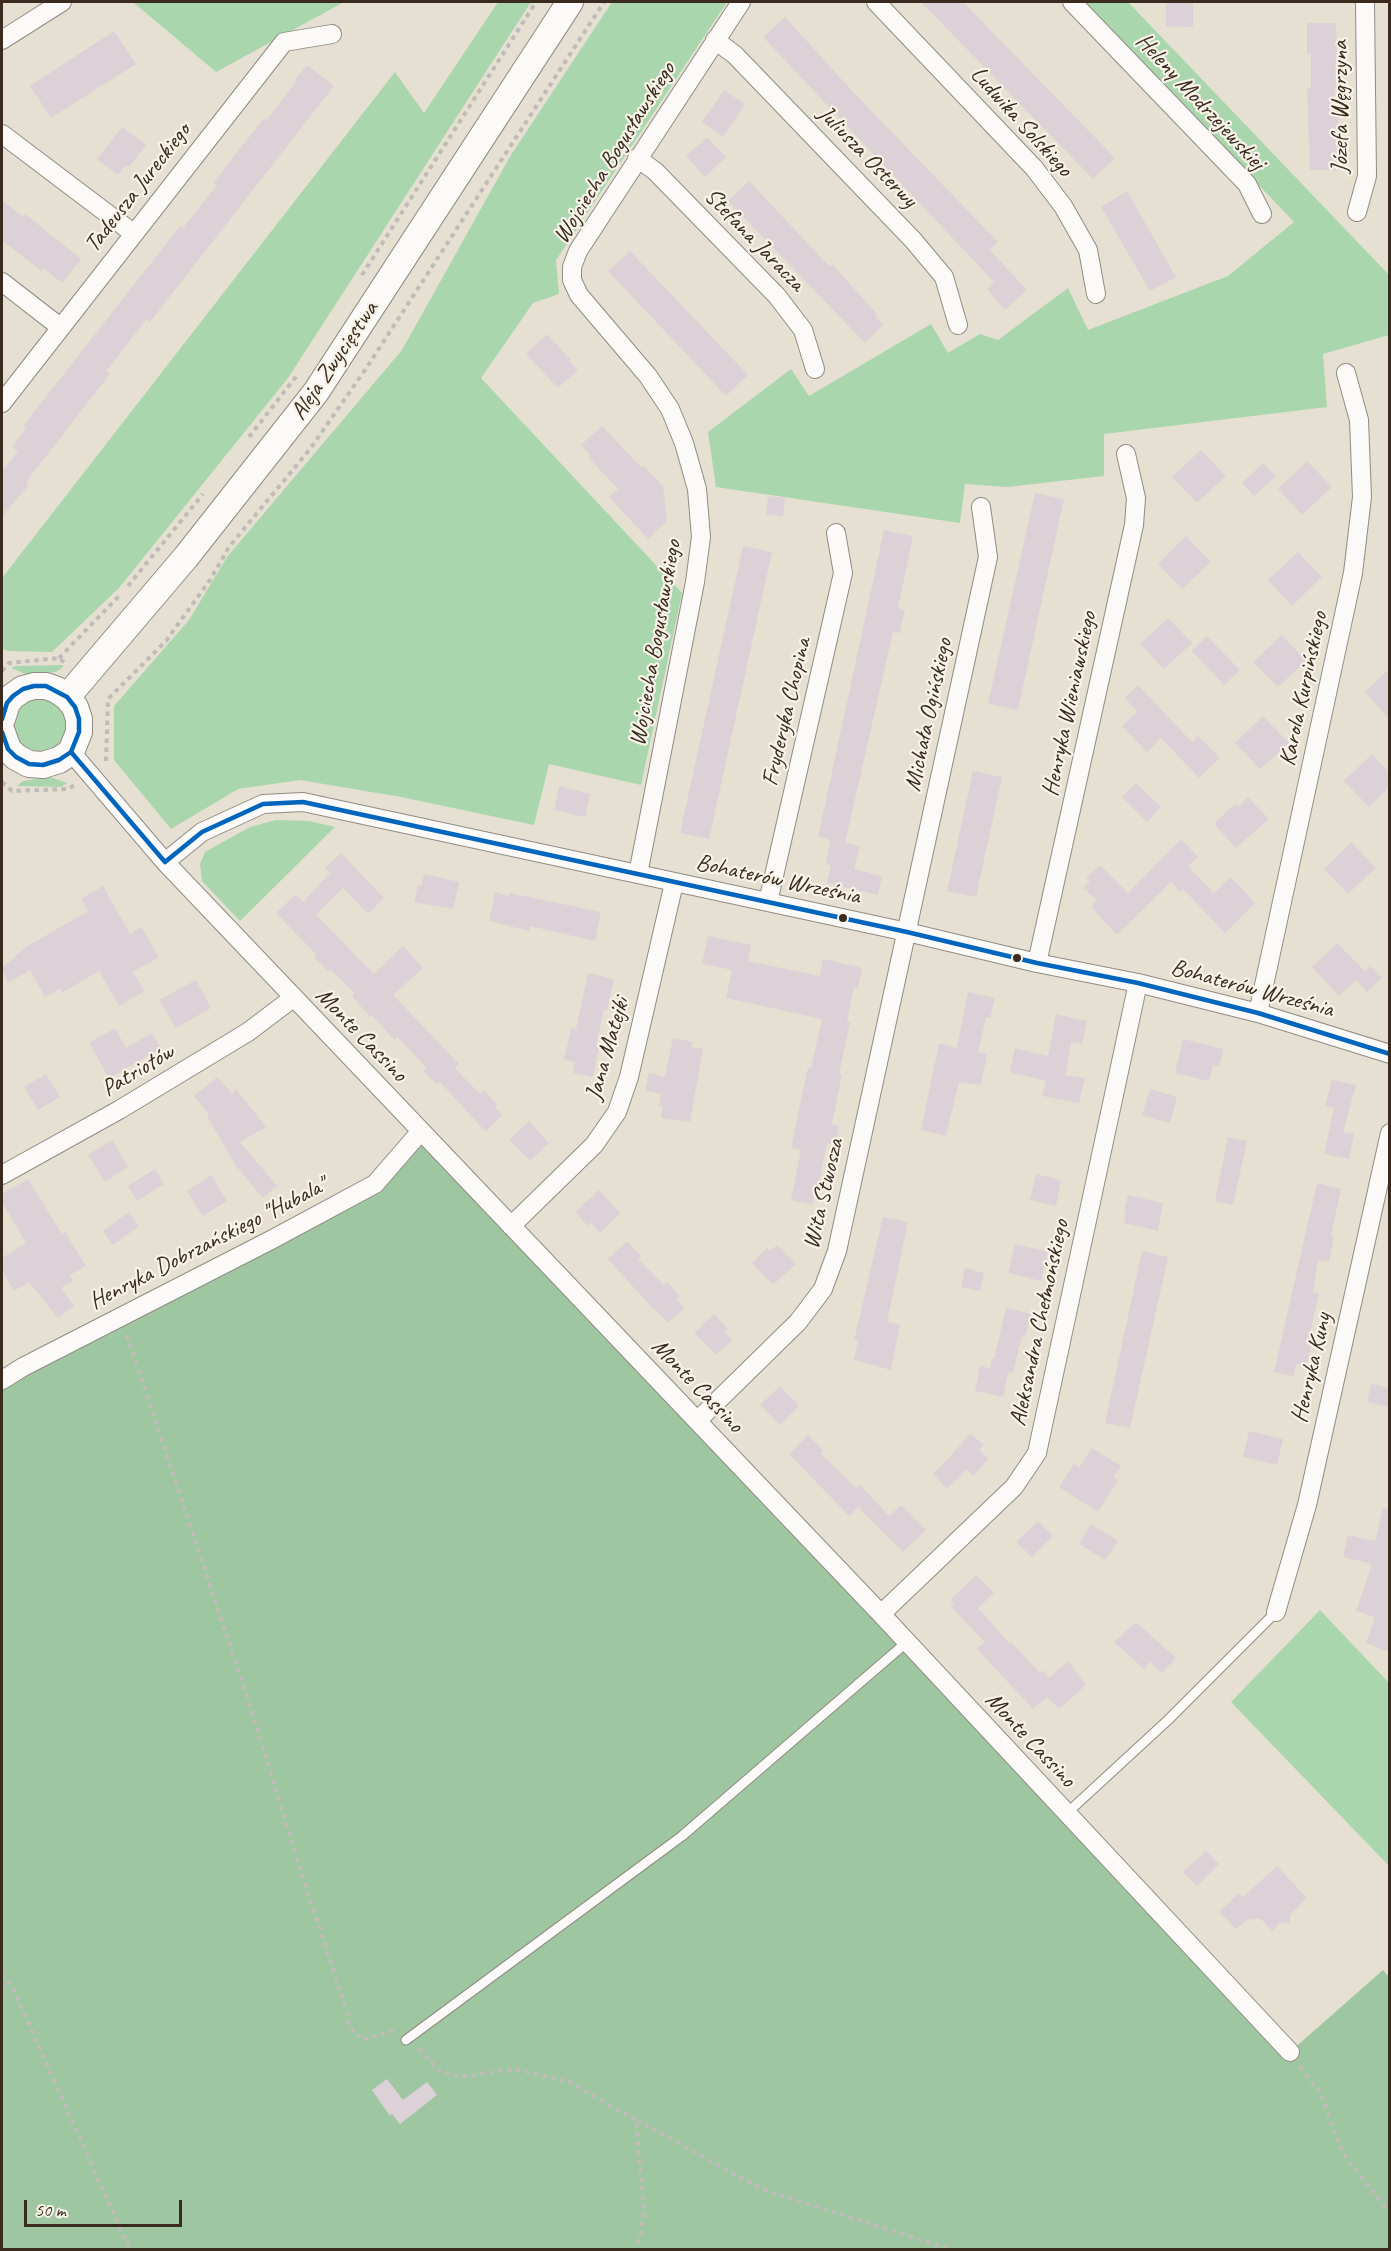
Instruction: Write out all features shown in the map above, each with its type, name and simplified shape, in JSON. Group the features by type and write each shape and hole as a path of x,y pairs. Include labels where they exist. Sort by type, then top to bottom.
{"main road":[{"name":"Aleja Zwycięstwa","path":"67,697 186,557 316,392 570,2"},
{"path":"2,719 7,704 7,690 34,686 46,686 67,697 75,707 79,719 79,732 71,752 59,760 43,765 9,765 8,749 2,732"}],"street":[{"path":"2,40 62,2"},
{"name":"Wojciecha Bogusławskiego","path":"638,874 695,582 700,537 697,489 684,443 670,409 648,376 579,295 572,280 572,267 578,251 741,2"},
{"name":"Ludwika Solskiego","path":"876,2 1034,168 1063,206 1089,250 1096,294"},
{"name":"Heleny Modrzejewskiej","path":"1072,2 1246,184 1262,214"},
{"name":"Józefa Węgrzyna","path":"1357,212 1367,176 1365,2"},
{"name":"Tadeusza Jureckiego","path":"2,403 132,233 284,42 332,34"},
{"name":"Juliusza Osterwy","path":"715,40 735,55 913,240 944,277 958,326"},
{"path":"2,134 132,233"},
{"name":"Stefana Jaracza","path":"637,159 655,171 777,296 803,330 814,369"},
{"path":"2,282 60,327"},
{"name":"Karola Kurpińskiego","path":"1258,1013 1353,573 1362,496 1359,420 1346,373"},
{"name":"Henryka Wieniawskiego","path":"1037,963 1134,525 1136,498 1126,454"},
{"name":"Michała Ogińskiego","path":"907,932 988,557 981,507"},
{"name":"Fryderyka Chopina","path":"768,902 843,573 837,533"},
{"name":"Monte Cassino","path":"71,752 165,862 510,1226 698,1420 1290,2052"},
{"name":"Bohaterów Września","path":"165,862 202,832 263,804 303,802 907,932 1037,963 1138,983 1258,1013 1389,1054"},
{"name":"Jana Matejki","path":"510,1226 594,1145 617,1112 629,1077 674,883"},
{"name":"Wita Stwosza","path":"698,1420 798,1322 823,1289 837,1251 907,932"},
{"name":"Aleksandra Chełmońskiego","path":"881,1614 1014,1487 1037,1453 1138,983"},
{"name":"Patriotów","path":"2,1175 119,1110 248,1032 293,998"},
{"name":"Henryka Dobrzańskiego \"Hubala\"","path":"2,1380 22,1367 271,1240 375,1184 421,1131"},
{"name":"Henryka Kuny","path":"1276,1612 1306,1505 1389,1133"}],"lane":[{"path":"1066,1814 1168,1720 1276,1612"},
{"path":"408,2038 682,1836 907,1642"}],"path":[{"path":"360,278 536,2"},
{"path":"112,768 105,760 108,699 166,641 210,580 229,547 310,448 365,370 501,156 604,2"},
{"path":"246,440 302,369"},
{"path":"59,658 122,594 205,493"},
{"path":"121,1317 258,1727 296,1856 347,2012 349,2027 363,2040 402,2028 408,2038 438,2070 460,2077 515,2069 568,2082 761,2189 952,2250"},
{"path":"2,1974 14,1991 130,2250"},
{"path":"1290,2052 1321,2094 1343,2154 1389,2213"},
{"path":"636,2120 644,2213 637,2250"}],"green space":[{"path":"133,2 344,2 216,72"},
{"path":"498,2 531,2 288,378 119,588 52,652 2,649 2,578 395,72 424,113"},
{"path":"612,2 727,2 556,260 559,294 533,303 481,378 682,593 641,785 549,764 534,825 401,797 300,780 238,789 171,829 114,760 114,706 189,620 227,557 402,350 511,155"},
{"path":"1084,2 1128,2 1389,275 1389,335 1323,354 1327,407 1104,434 1104,476 1007,487 965,484 960,523 716,487 708,432 791,369 809,396 931,324 948,353 980,334 998,340 1068,288 1088,330 1228,276 1294,222"},
{"path":"16,666 64,666 56,672 26,674 11,668"},
{"path":"35,699 45,699 55,703 62,710 66,725 62,740 55,747 45,751 35,751 25,747 18,740 14,730 14,720 18,710 25,703"},
{"path":"50,777 67,783 61,787 17,786 23,781"},
{"path":"276,820 309,821 335,827 240,921 202,881 200,864 205,852 250,827"},
{"path":"421,1131 1290,2052 1383,1970 1389,1977 1389,2249 2,2250 2,1380 375,1184"},
{"path":"1320,1610 1389,1683 1389,1866 1231,1702"}],"building":[{"path":"921,2 963,2 1115,158 1093,179"},
{"path":"1166,2 1193,2 1193,27 1166,26"},
{"path":"785,17 855,94 998,242 990,250 1027,290 1005,310 987,289 994,282 763,37"},
{"path":"1307,23 1336,23 1337,82 1334,97 1338,97 1338,170 1310,170 1307,88 1311,89 1311,54 1307,54"},
{"path":"114,31 136,64 51,118 30,86"},
{"path":"307,65 334,86 150,322 147,319 106,371 110,374 26,482 29,485 2,516 2,472 18,451 12,447 26,428 23,426 180,226 183,228 210,194 217,185 213,183 264,118 267,120"},
{"path":"724,90 745,104 723,137 702,122"},
{"path":"122,127 146,145 129,167 126,165 118,175 97,159"},
{"path":"707,137 726,157 705,177 686,156"},
{"path":"749,181 830,267 832,264 877,314 875,316 883,325 865,343 728,201"},
{"path":"1127,191 1176,277 1150,291 1101,207"},
{"path":"2,200 23,217 25,214 81,259 62,283 43,268 41,271 2,240"},
{"path":"630,251 748,375 726,396 608,271"},
{"path":"547,334 578,370 558,388 526,354"},
{"path":"602,426 641,467 643,465 663,486 667,521 648,539 609,497 618,489 588,457 590,454 581,445"},
{"path":"1201,450 1226,476 1197,503 1172,477"},
{"path":"1307,461 1332,487 1302,515 1278,489"},
{"path":"1263,463 1276,476 1254,496 1242,483"},
{"path":"1035,493 1064,499 1018,710 988,704"},
{"path":"768,496 785,498 783,516 766,514"},
{"path":"884,530 913,536 898,608 905,610 900,633 893,632 845,843 860,846 854,869 882,876 878,895 827,883 831,866 826,864 830,840 818,837"},
{"path":"1186,536 1211,562 1182,589 1158,564"},
{"path":"743,546 772,552 709,839 680,833"},
{"path":"1298,552 1322,577 1292,606 1268,580"},
{"path":"1168,618 1192,643 1164,669 1140,644"},
{"path":"1282,635 1306,661 1278,687 1253,662"},
{"path":"1207,636 1240,670 1224,685 1192,651"},
{"path":"1389,669 1389,719 1365,692"},
{"path":"1138,685 1192,742 1198,736 1220,758 1199,778 1161,738 1147,752 1122,726 1137,712 1125,698"},
{"path":"1263,716 1289,743 1260,769 1235,743"},
{"path":"1372,754 1389,772 1389,787 1369,807 1344,781"},
{"path":"973,771 1002,777 976,897 947,891"},
{"path":"1136,783 1161,807 1147,822 1122,797"},
{"path":"559,786 590,794 585,817 554,810"},
{"path":"1248,797 1269,819 1236,848 1214,824 1229,809 1237,804 1239,806"},
{"path":"1181,839 1198,857 1188,866 1214,893 1231,877 1255,903 1225,933 1183,889 1180,892 1171,882 1117,935 1091,907 1097,900 1083,888 1090,881 1086,878 1100,865 1128,893"},
{"path":"1351,842 1376,868 1348,894 1324,869"},
{"path":"341,853 384,898 368,914 343,888 316,915 374,974 403,946 423,968 393,995 459,1064 455,1068 480,1094 484,1090 497,1105 495,1107 502,1115 486,1132 440,1082 437,1085 423,1071 427,1068 397,1037 394,1040 372,1015 370,1017 352,996 354,993 314,957 316,954 276,913 296,894 303,902 330,873 325,868"},
{"path":"424,874 459,882 453,909 414,902 418,885 421,886"},
{"path":"103,886 130,934 141,927 159,957 133,972 145,991 119,1006 99,971 62,993 60,989 45,997 30,970 8,983 2,968 26,947 88,911 81,899"},
{"path":"495,892 601,912 595,941 530,926 529,931 489,921"},
{"path":"708,936 751,945 748,961 820,976 823,959 862,968 858,988 854,987 847,1022 850,1022 839,1074 842,1075 832,1124 839,1126 835,1145 827,1143 817,1193 815,1193 812,1205 791,1200 801,1150 791,1148 808,1067 811,1068 822,1019 726,998 732,970 702,964"},
{"path":"1337,943 1365,971 1370,966 1382,978 1367,992 1356,980 1339,996 1312,967"},
{"path":"588,973 614,979 607,1010 604,1009 596,1046 599,1047 593,1077 573,1073 575,1062 564,1060 571,1028 576,1029"},
{"path":"196,980 211,1008 176,1028 159,1000"},
{"path":"968,992 995,998 990,1018 986,1017 978,1052 987,1054 981,1085 959,1082 946,1136 921,1130 939,1043 957,1048"},
{"path":"1056,1014 1087,1021 1082,1044 1071,1042 1066,1075 1085,1078 1079,1103 1042,1096 1046,1081 1010,1072 1015,1048 1048,1056"},
{"path":"115,1028 126,1048 152,1033 161,1049 109,1078 89,1043"},
{"path":"673,1038 693,1042 691,1047 703,1049 690,1122 661,1118 663,1106 659,1105 661,1094 645,1091 649,1073 665,1077"},
{"path":"1183,1039 1224,1049 1219,1067 1213,1065 1209,1081 1175,1073"},
{"path":"46,1074 60,1097 38,1110 24,1087"},
{"path":"217,1077 232,1093 236,1089 266,1127 240,1142 277,1186 263,1198 236,1166 207,1116 209,1115 194,1096"},
{"path":"1332,1080 1356,1085 1343,1132 1354,1134 1349,1159 1324,1154 1334,1108 1325,1106"},
{"path":"1150,1089 1177,1097 1170,1123 1142,1116"},
{"path":"529,1121 549,1143 530,1161 509,1140"},
{"path":"1228,1137 1247,1141 1233,1205 1215,1201"},
{"path":"112,1140 128,1167 105,1182 88,1155"},
{"path":"155,1169 164,1184 137,1201 128,1186"},
{"path":"1036,1174 1061,1180 1056,1206 1030,1200"},
{"path":"211,1175 227,1201 203,1216 187,1191"},
{"path":"28,1179 62,1234 65,1232 86,1266 70,1275 73,1281 61,1288 74,1306 58,1318 29,1282 14,1291 2,1270 2,1258 26,1243 2,1202 2,1194"},
{"path":"1317,1183 1341,1189 1331,1236 1334,1237 1329,1262 1318,1260 1313,1292 1319,1294 1308,1341 1312,1342 1306,1366 1296,1364 1293,1376 1274,1372"},
{"path":"599,1190 620,1213 600,1233 591,1223 588,1226 575,1212"},
{"path":"1128,1195 1163,1203 1158,1231 1124,1223"},
{"path":"129,1212 139,1226 113,1245 103,1231"},
{"path":"883,1217 908,1222 887,1322 900,1325 891,1370 854,1360 858,1341 854,1340"},
{"path":"627,1241 641,1256 638,1259 664,1285 667,1282 680,1296 677,1299 684,1308 668,1323 608,1259"},
{"path":"1015,1244 1048,1252 1041,1281 1008,1273"},
{"path":"777,1245 796,1264 773,1285 752,1263 767,1248 770,1251"},
{"path":"1142,1251 1168,1257 1130,1428 1105,1423"},
{"path":"965,1268 984,1273 980,1291 961,1287"},
{"path":"1006,1308 1031,1314 1025,1337 1022,1336 1013,1373 1008,1372 1003,1397 975,1391 980,1366 990,1368 992,1358 994,1359"},
{"path":"714,1314 728,1329 725,1332 732,1340 716,1355 694,1333"},
{"path":"1371,1384 1389,1388 1389,1407 1367,1402"},
{"path":"780,1386 799,1406 780,1425 760,1405"},
{"path":"1249,1431 1283,1439 1277,1465 1243,1457"},
{"path":"970,1433 984,1445 979,1450 989,1459 973,1476 967,1469 947,1489 933,1474"},
{"path":"808,1435 823,1450 820,1453 856,1488 860,1485 889,1516 901,1505 926,1530 903,1552 858,1507 849,1516 789,1454"},
{"path":"1092,1448 1121,1466 1113,1478 1118,1480 1098,1512 1059,1487 1074,1464 1079,1468"},
{"path":"1383,1508 1389,1509 1389,1652 1366,1643 1375,1617 1356,1611 1372,1564 1343,1557 1348,1535 1375,1541"},
{"path":"1038,1521 1053,1536 1032,1557 1016,1542"},
{"path":"1091,1524 1118,1541 1105,1560 1079,1544"},
{"path":"976,1575 994,1593 978,1608 1009,1643 1011,1642 1040,1673 1042,1670 1049,1678 1068,1661 1086,1685 1059,1709 1047,1697 1033,1709 977,1649 985,1642 951,1607 954,1604 950,1600"},
{"path":"1136,1622 1176,1658 1162,1673 1150,1662 1144,1669 1114,1642"},
{"path":"1206,1851 1219,1864 1197,1886 1183,1872"},
{"path":"1277,1866 1307,1898 1290,1915 1290,1923 1281,1922 1272,1931 1260,1918 1247,1920 1236,1929 1219,1912 1239,1893 1243,1897"},
{"path":"387,2079 403,2100 427,2082 437,2095 400,2124 392,2114 390,2116 372,2090"}],"transit line":[{"path":"2,719 7,703 13,696 23,689 34,686 46,686 67,697 75,707 79,719 79,732 71,752 59,760 43,765 29,764 16,757 8,749 2,732"},
{"path":"71,752 165,862"},
{"path":"165,862 202,832 263,804 303,802 907,932 1037,963 1138,983 1258,1013 1390,1054"}]}
